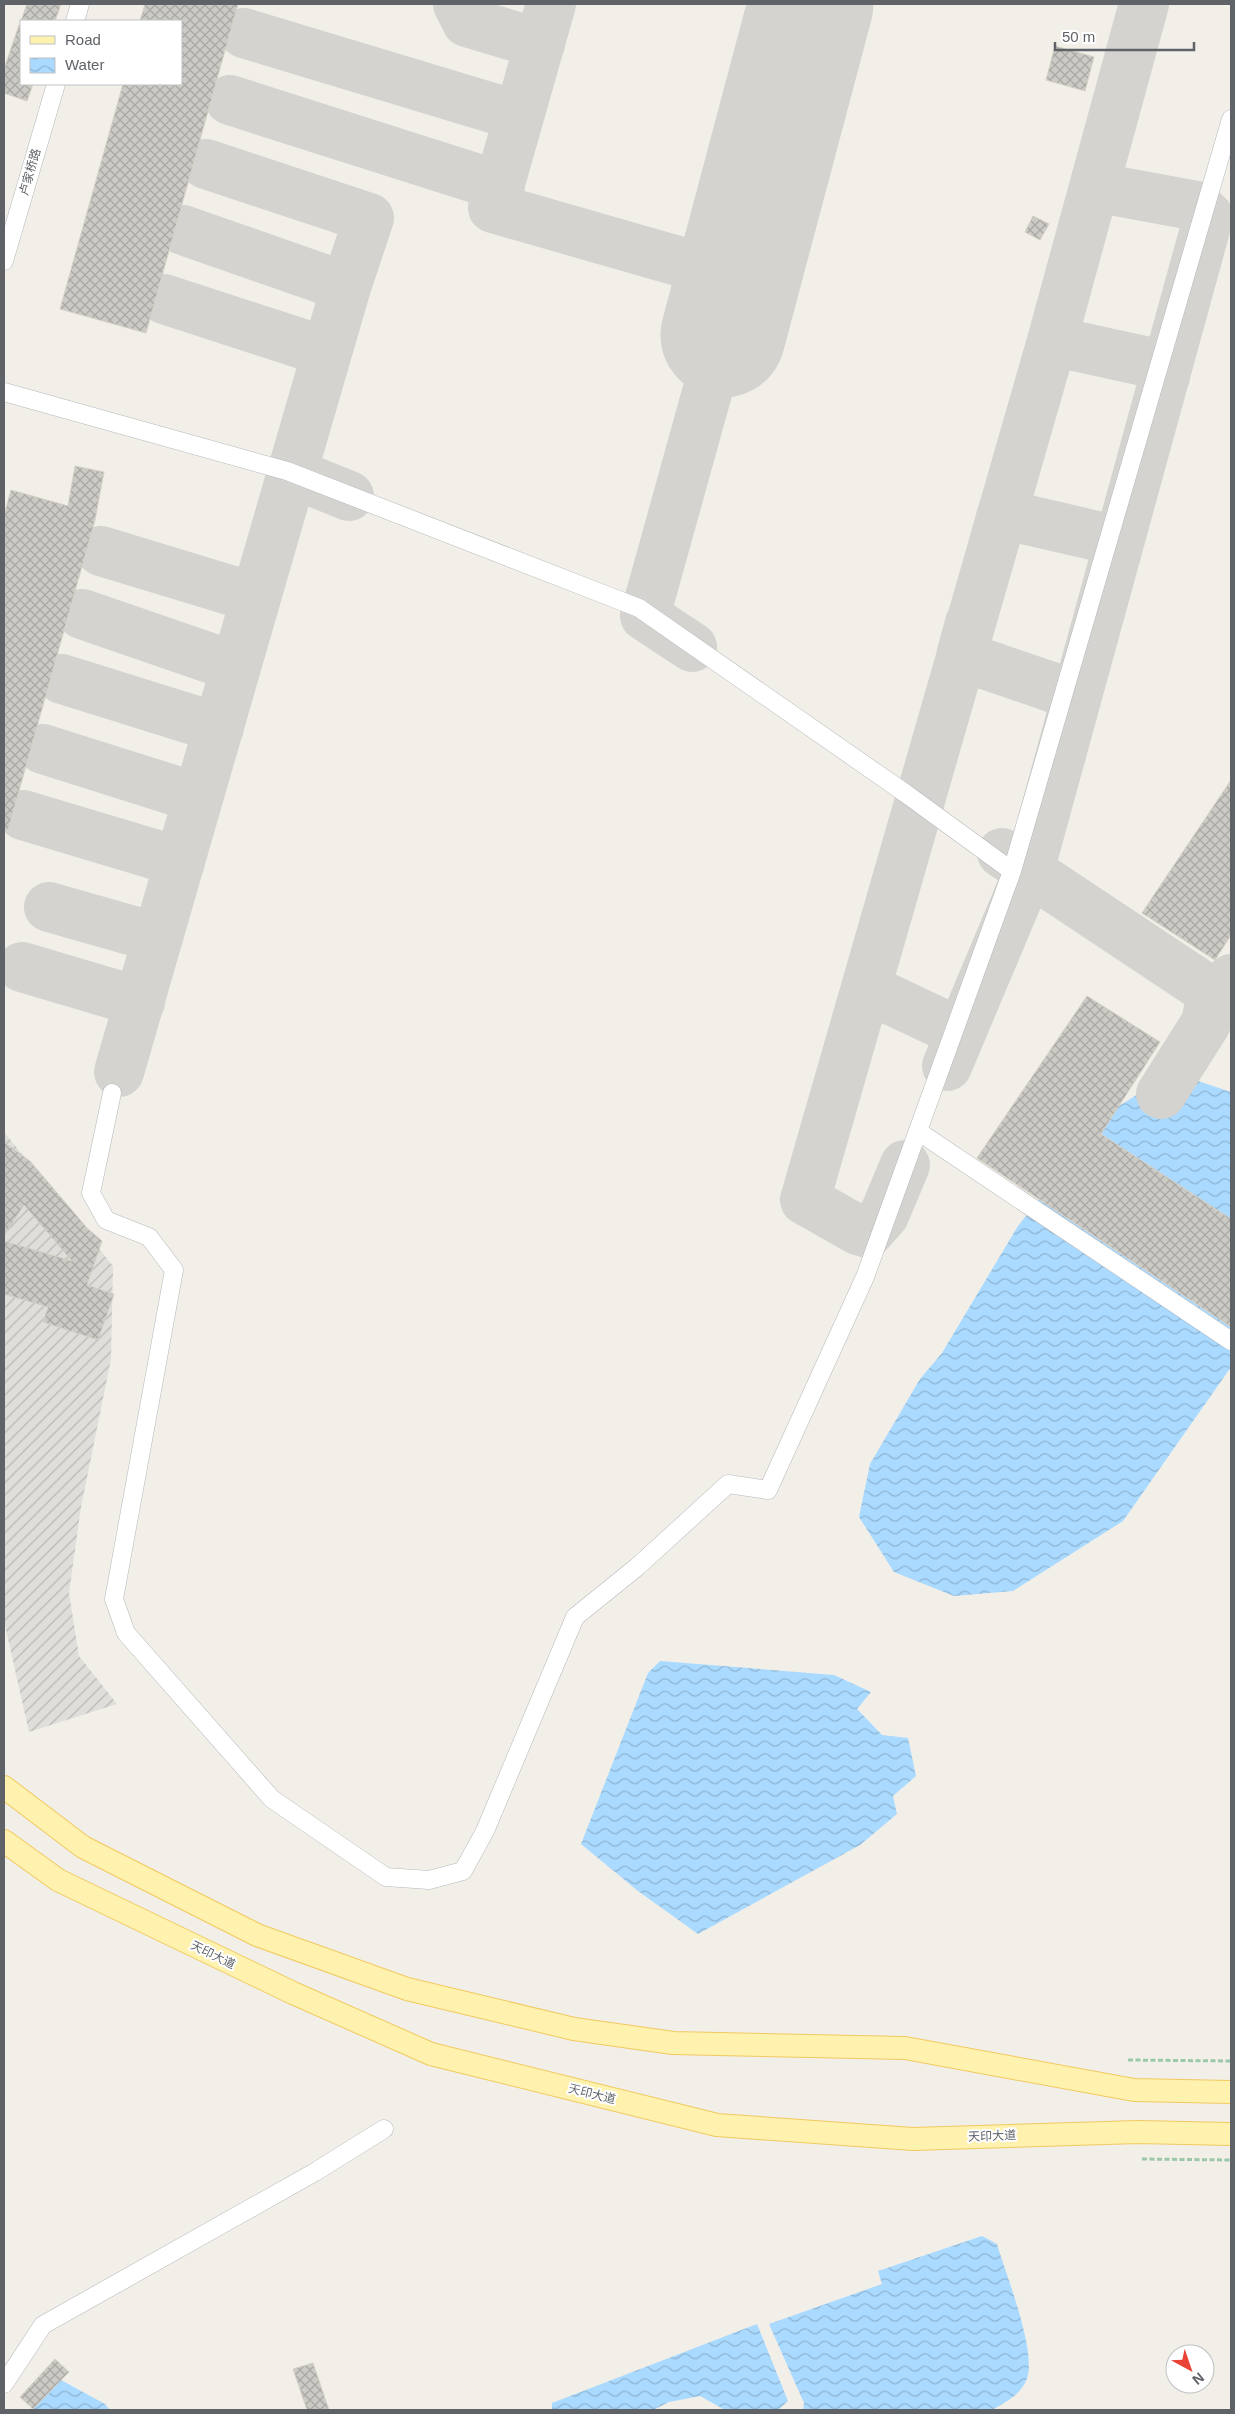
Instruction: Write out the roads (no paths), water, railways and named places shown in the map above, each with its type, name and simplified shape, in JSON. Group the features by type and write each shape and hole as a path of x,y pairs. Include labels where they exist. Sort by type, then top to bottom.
{"main road":[{"path":"4,1788 83,1847 257,1936 406,1990 574,2029 673,2043 905,2048 1134,2090 1231,2092"},
{"name":"天印大道","path":"4,1841 58,1880 293,1993 431,2054 717,2125 912,2139 1138,2132 1231,2134"}],"street":[{"path":"74,20 80,4"},
{"name":"卢家桥路","path":"4,261 56,85"},
{"path":"112,1093 91,1193 106,1220 150,1237 174,1270 114,1599 126,1633 272,1799 386,1876 429,1880 463,1871 485,1831 575,1617 636,1567 728,1484 768,1490 865,1277 919,1132 1012,870 1231,119"},
{"path":"4,392 287,470 639,608 906,793 1012,870"},
{"path":"919,1132 1231,1341"},
{"path":"4,2384 43,2326 315,2172 384,2128"}],"water":[{"path":"1160,1080 1198,1081 1231,1092 1231,1367 1123,1521 1013,1591 954,1596 894,1572 859,1517 870,1464 920,1379 942,1353 1018,1226 1108,1113"},
{"path":"660,1661 834,1675 871,1692 857,1709 882,1735 908,1738 916,1776 893,1796 897,1814 860,1845 698,1934 638,1891 581,1844 648,1673"},
{"path":"982,2236 997,2244 1025,2334 1029,2369 1026,2381 1016,2395 992,2410 803,2410 804,2403 769,2324 882,2284 878,2271"},
{"path":"757,2324 788,2401 778,2410 725,2410 700,2396 669,2402 653,2410 552,2410 552,2403"},
{"path":"61,2380 105,2404 110,2410 30,2410"}]}
